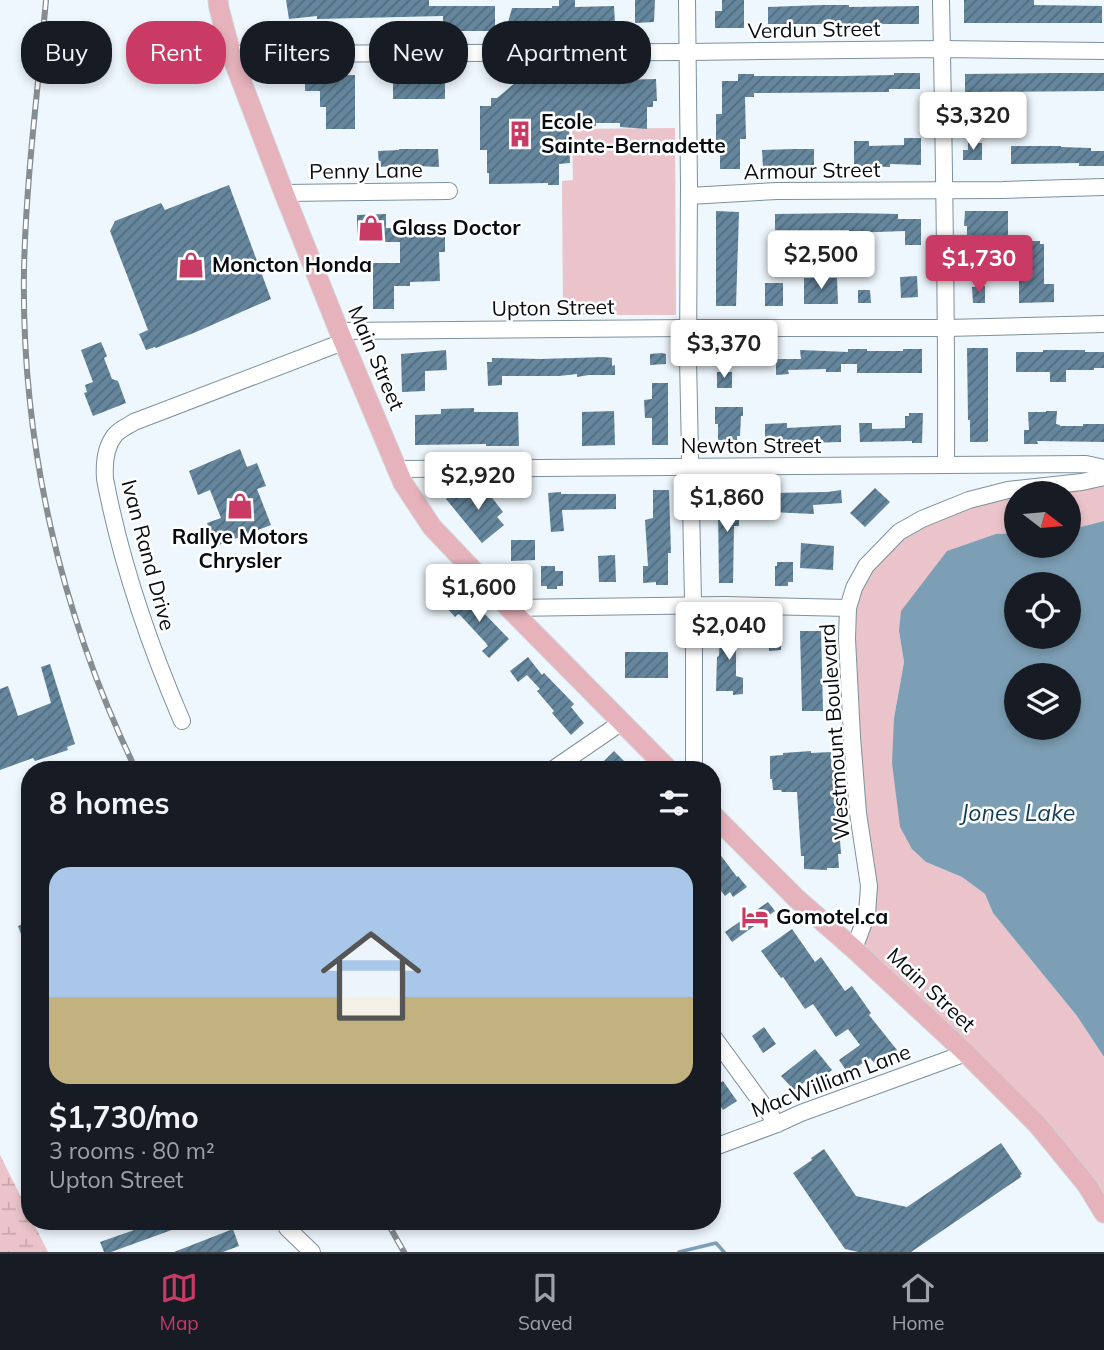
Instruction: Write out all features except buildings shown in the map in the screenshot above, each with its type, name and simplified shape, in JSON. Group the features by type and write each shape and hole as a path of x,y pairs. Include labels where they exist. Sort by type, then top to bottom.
{"main road":[{"name":"Main Street","path":"218,0 231,54 284,193 403,483 432,527 661,761"},
{"name":"Main Street","path":"721,823 797,899 854,949 1038,1125 1087,1185 1104,1213"}],"street":[{"path":"687,0 694,761"},
{"path":"941,0 947,328 946,465"},
{"name":"Verdun Street","path":"231,54 942,49 1104,51"},
{"name":"Armour Street","path":"689,196 777,191 1104,187"},
{"name":"Penny Lane","path":"284,193 449,191"},
{"name":"Upton Street","path":"341,336 688,328 947,328 1104,324"},
{"name":"Ivan Rand Drive","path":"182,721 155,657 128,578 105,479 104,464 109,446 115,435 134,422 341,336"},
{"name":"Newton Street","path":"397,470 1086,464 1104,468"},
{"name":"Westmount Boulevard","path":"854,949 867,914 869,886 857,800 847,639 848,608 854,588 866,566 899,532 922,519 969,500 1008,490 1104,477"},
{"path":"509,608 725,605 848,608"},
{"path":"565,761 622,722"},
{"path":"721,1046 777,1124"},
{"name":"MacWilliam Lane","path":"721,1145 965,1054"},
{"path":"289,1230 312,1252"}],"green space":[{"path":"675,128 676,315 563,315 562,181 573,180 572,129"},
{"path":"1104,477 1104,521 1082,527 1081,481"},
{"path":"1004,494 1004,534 996,534 899,631 904,662 894,718 926,862 962,877 985,894 993,913 1077,1016 1104,1057 1104,1213 1087,1185 854,949 867,914 858,813 854,588 899,532 969,500"},
{"path":"0,1155 21,1197 21,1230 37,1230 48,1252 0,1252"}],"water":[{"name":"Jones Lake","path":"1104,521 1104,1057 1077,1016 993,913 985,894 962,877 926,862 912,849 900,827 892,763 894,718 904,662 899,631 901,611 947,551 1004,534 1004,558 1082,558 1082,527"}],"waterway":[{"path":"679,1252 716,1243 724,1252"}],"railway":[{"path":"46,0 25,235 25,334 30,399 38,463 66,588 109,711 132,761"},
{"path":"392,1230 404,1252"}],"place":[{"name":"Ecole Sainte-Bernadette","path":"520,134"},
{"name":"Glass Doctor","path":"371,228"},
{"name":"Moncton Honda","path":"191,265"},
{"name":"Rallye Motors Chrysler","path":"240,506"},
{"name":"Gomotel.ca","path":"755,917"}]}
